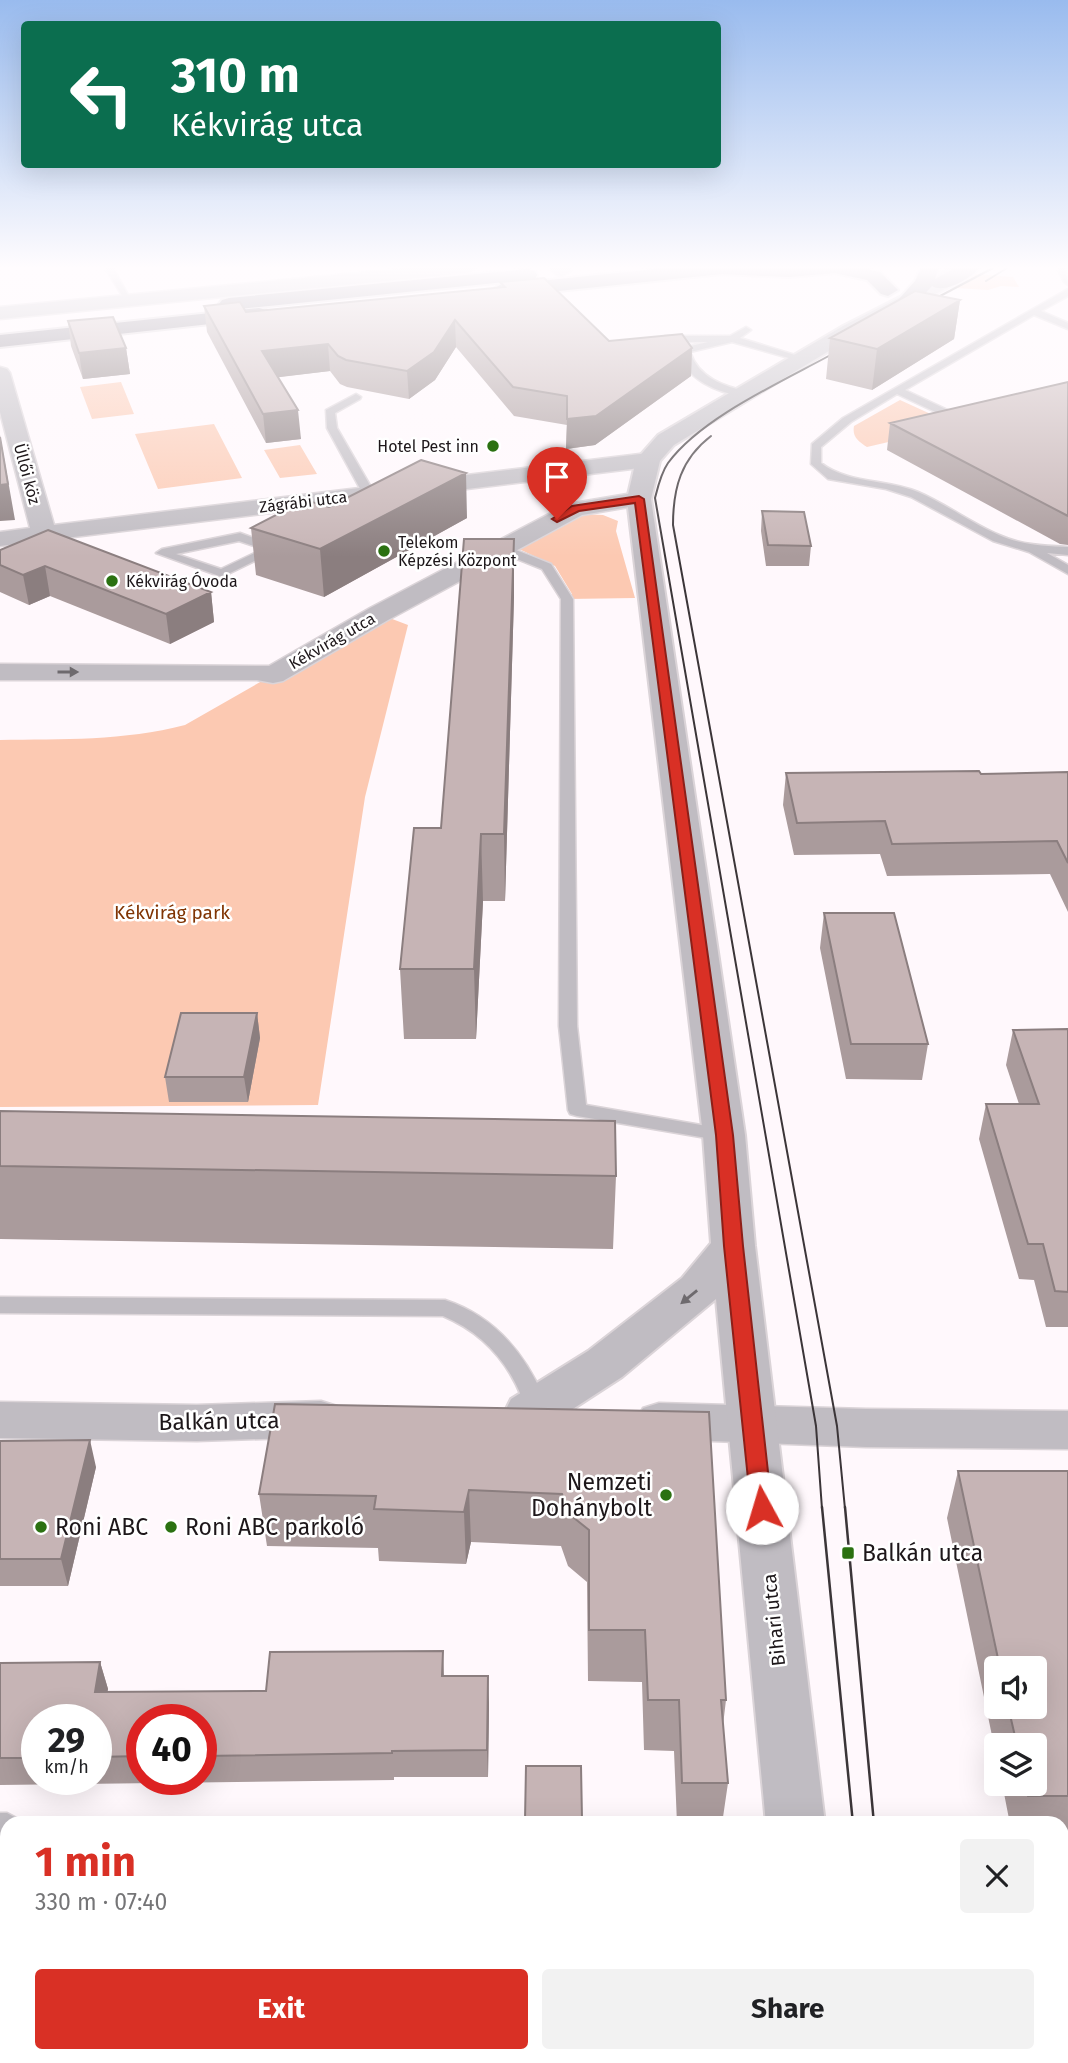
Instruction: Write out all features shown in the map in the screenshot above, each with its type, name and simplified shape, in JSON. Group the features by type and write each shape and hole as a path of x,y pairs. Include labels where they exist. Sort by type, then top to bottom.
{"street":[{"path":"639,499 648,460 666,440 794,364"},
{"name":"Üllői köz","path":"0,373 44,534"},
{"name":"Zágrábi utca","path":"0,539 294,509 369,494 648,460"},
{"name":"Kékvirág utca","path":"0,672 257,672 273,676 576,509 639,499"},
{"name":"Bihari utca","path":"639,499 724,1135 733,1246 795,1816"},
{"path":"508,1414 605,1364 698,1290 733,1246"},
{"path":"508,1414 752,1425 1068,1430"},
{"name":"Balkán utca","path":"0,1420 197,1423 362,1418"}],"lane":[{"path":"692,364 713,386 745,394"},
{"path":"942,364 847,420 816,446 816,464 832,477 888,486 915,495 997,539 1029,548 1068,551"},
{"path":"897,390 964,422 977,419"},
{"path":"356,397 330,412 332,428 369,494"},
{"path":"273,549 240,537 162,554 222,573 286,544"},
{"path":"501,548 547,567 567,599 568,1026 577,1110 724,1135"},
{"path":"1029,548 1068,569"},
{"path":"0,1305 445,1308 461,1314 493,1335 519,1365 533,1398 508,1414"}],"green space":[{"path":"121,382 134,414 92,419 80,387"},
{"path":"900,400 957,426 867,447 858,441 854,426"},
{"path":"214,424 242,478 158,489 135,434"},
{"path":"300,445 317,474 280,478 264,450"},
{"path":"582,514 603,515 618,521 616,531 635,598 567,599 572,594 555,566 519,549"},
{"name":"Kékvirág park","path":"379,614 408,625 365,797 318,1105 0,1107 0,740 116,737 185,725"}],"building":[{"path":"236,364 270,364 298,410 263,414"},
{"path":"370,364 417,364 407,371"},
{"path":"493,364 669,364 596,416 567,419 567,396 513,387"},
{"path":"1068,382 1068,516 890,423"},
{"path":"0,437 8,484 0,485"},
{"path":"421,460 466,473 320,549 251,528 305,500 329,507"},
{"path":"762,511 804,512 811,546 768,545"},
{"path":"48,530 211,592 166,614 45,566 23,575 0,565 0,550"},
{"path":"464,539 514,539 504,834 481,834 474,969 400,969 414,828 441,828"},
{"path":"979,771 981,774 1068,772 1068,863 1057,841 892,844 885,821 797,823 786,773"},
{"path":"824,913 894,913 928,1044 851,1044"},
{"path":"181,1013 257,1013 244,1077 165,1077"},
{"path":"1068,1029 1068,1292 1055,1291 1043,1244 1028,1244 986,1104 1039,1104 1013,1030"},
{"path":"0,1111 615,1121 616,1176 0,1166"},
{"path":"275,1404 709,1412 726,1700 721,1700 728,1783 682,1783 679,1700 648,1700 645,1630 589,1630 589,1530 569,1514 562,1494 469,1490 464,1512 374,1509 376,1496 259,1494"},
{"name":"Roni ABC","path":"90,1440 61,1559 0,1559 0,1441"},
{"path":"958,1471 1068,1471 1068,1796 1047,1796 1047,1733 1014,1733 1011,1719 1047,1719 1047,1656 997,1656"},
{"path":"443,1651 442,1676 488,1676 487,1750 217,1756 217,1704 126,1704 126,1756 112,1757 112,1704 21,1704 21,1758 0,1758 0,1663 100,1662 95,1692 266,1691 270,1652"},
{"path":"526,1766 581,1766 582,1816 525,1816"}],"tram line":[{"path":"813,364 750,398 704,428 668,463 655,498 816,1426 822,1509"},
{"path":"711,436 692,454 681,475 675,499 673,525 837,1426 845,1509"},
{"path":"822,1507 852,1816"},
{"path":"845,1507 873,1816"}],"place":[{"name":"Hotel Pest inn","path":"493,446"},
{"name":"Telekom Képzési Központ","path":"384,551"},
{"name":"Kékvirág Óvoda","path":"112,581"},
{"name":"Nemzeti Dohánybolt","path":"666,1495"},
{"name":"Roni ABC","path":"41,1527"},
{"name":"Roni ABC parkoló","path":"171,1527"},
{"name":"Balkán utca","path":"848,1553"}],"route":[{"path":"557,519 576,509 639,499 724,1135 733,1246 762,1508"}]}
